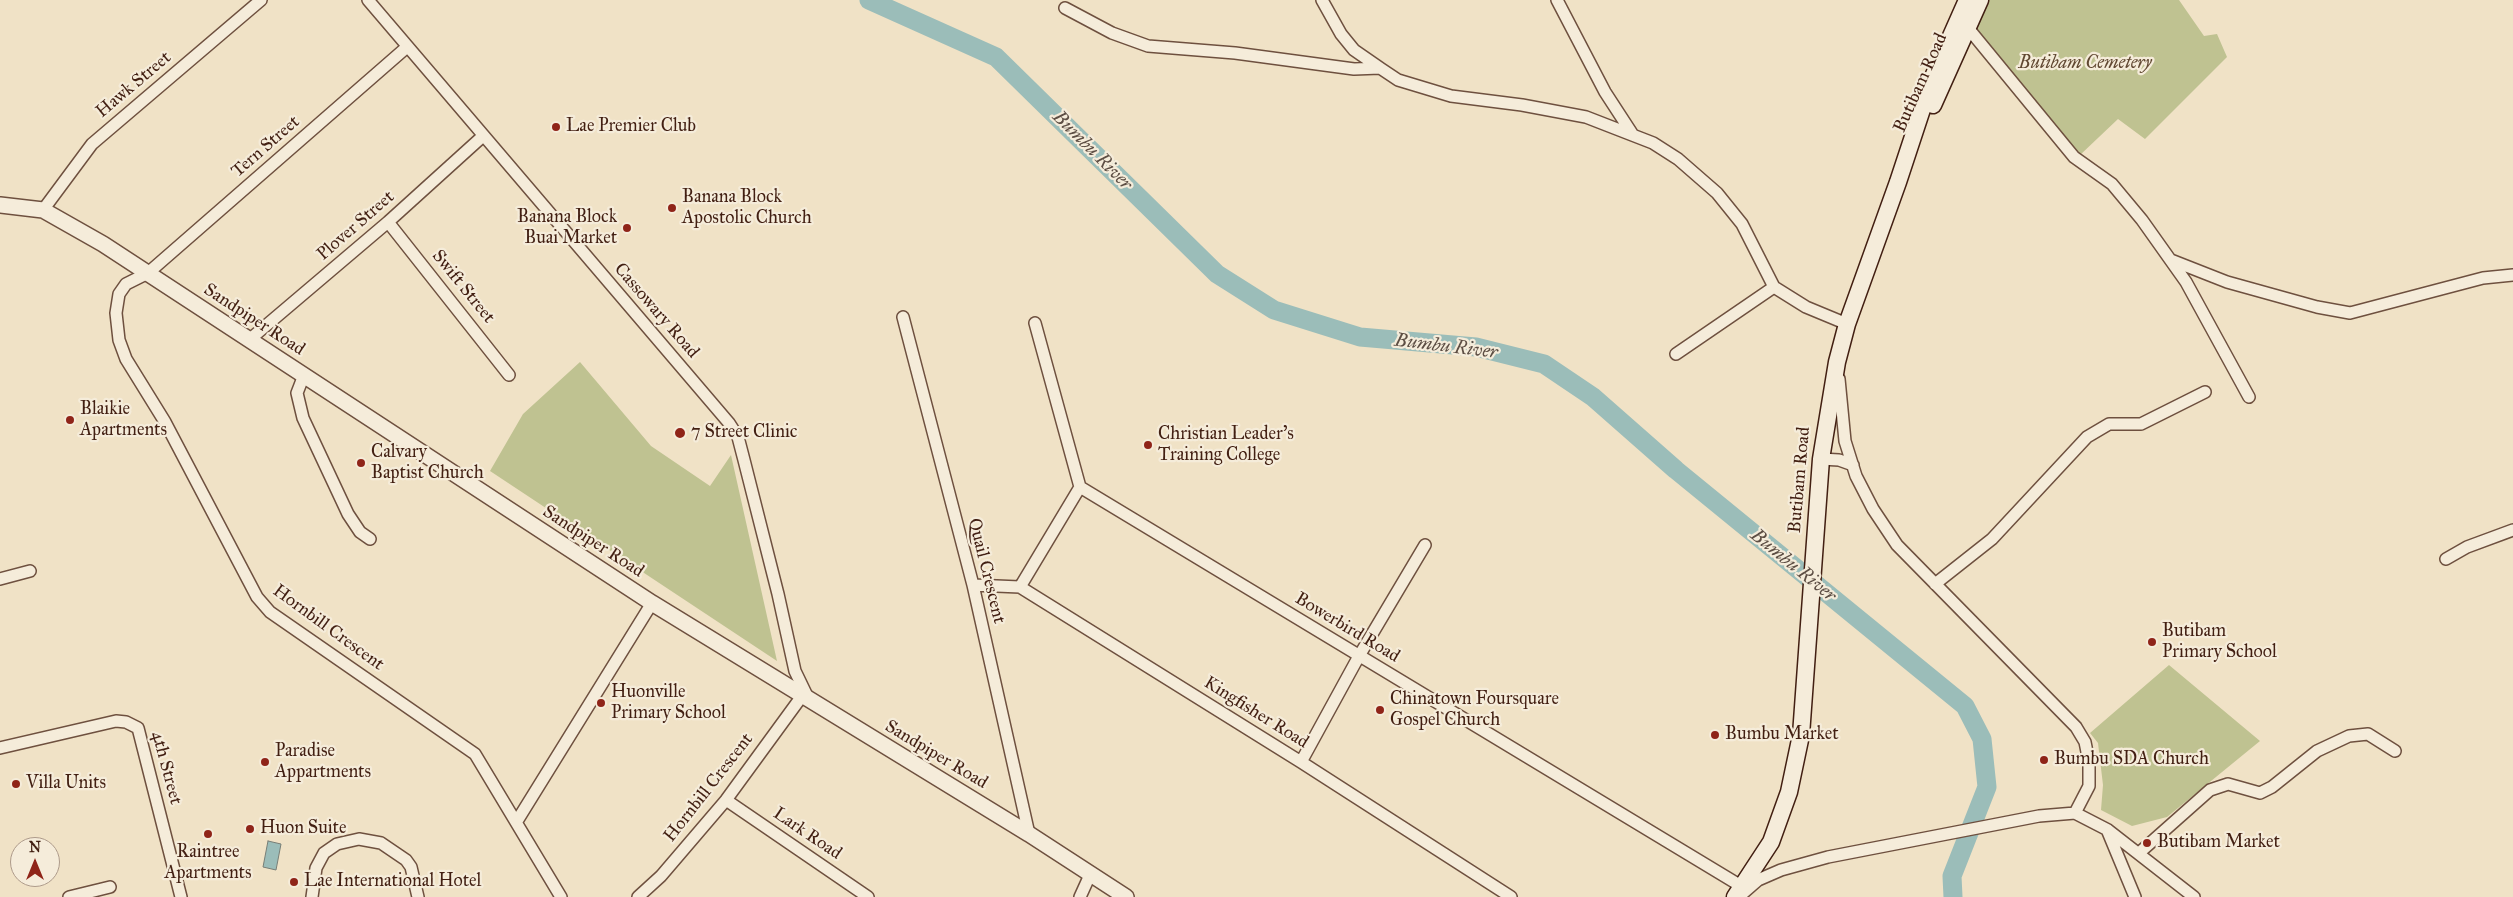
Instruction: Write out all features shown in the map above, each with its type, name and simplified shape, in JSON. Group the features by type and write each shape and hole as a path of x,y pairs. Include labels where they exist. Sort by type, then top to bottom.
{"main road":[{"name":"Butibam Road","path":"1964,15 1967,0"},
{"name":"Butibam Road","path":"1738,893 1771,842 1789,792 1801,735 1818,485 1837,362 1847,324 1943,50 1964,15 1980,0"}],"street":[{"name":"Hawk Street","path":"43,210 92,144 261,0"},
{"name":"Cassowary Road","path":"368,0 729,422 738,437 778,594 795,671 805,698"},
{"path":"1322,0 1341,34 1354,50 1398,80 1451,96 1522,105 1586,117 1653,143 1678,159 1716,193 1742,224 1774,287 1806,306 1847,324"},
{"path":"1557,0 1605,92 1633,135"},
{"path":"1066,8 1112,34 1148,46 1235,53 1354,69 1380,68"},
{"path":"1964,15 2074,157 2112,184 2124,197 2186,282 2249,397"},
{"name":"Tern Street","path":"148,273 407,47"},
{"name":"Plover Street","path":"249,340 388,222 483,136"},
{"path":"0,205 43,210"},
{"name":"Sandpiper Road","path":"43,210 95,239 148,273 652,603 1029,834 1126,897"},
{"name":"Swift Street","path":"388,222 509,375"},
{"path":"2171,260 2227,282 2317,307 2350,313 2483,278 2513,275"},
{"name":"Hornbill Crescent","path":"148,273 126,284 119,294 116,313 118,340 126,359 164,422 257,597 270,612 476,754 561,897"},
{"path":"1676,354 1774,287"},
{"name":"Quail Crescent","path":"903,318 973,585 1029,834"},
{"path":"1020,587 1080,488 1035,323"},
{"path":"1837,362 1845,441 1853,465 1873,509 1897,545 2076,727 2085,742 2089,762 2089,786 2074,813"},
{"path":"304,375 297,393 303,418 348,514 360,532 370,539"},
{"path":"1935,584 1992,539 2087,437 2109,424 2141,424 2205,392"},
{"path":"1821,459 1839,460 1853,465"},
{"name":"Bowerbird Road","path":"1080,488 1359,656 1738,893"},
{"path":"2446,559 2467,547 2513,530"},
{"path":"1301,762 1359,656 1425,545"},
{"path":"0,579 30,571"},
{"name":"Kingfisher Road","path":"973,585 1020,587 1301,762 1511,897"},
{"path":"517,822 652,603"},
{"name":"Hornbill Crescent","path":"638,897 662,876 726,800 805,698"},
{"name":"4th Street","path":"0,748 110,722 126,722 138,728 180,897"},
{"path":"2139,853 2210,790 2228,784 2260,793 2272,787 2317,751 2348,736 2368,734 2394,751"},
{"name":"Lark Road","path":"726,800 868,897"},
{"path":"1738,893 1758,880 1781,870 1828,857 2039,816 2074,813 2108,830 2194,897"},
{"path":"2108,830 2135,897"},
{"path":"312,897 316,868 324,853 337,844 359,839 380,843 406,860 411,867 418,897"},
{"path":"1080,897 1090,875"},
{"path":"69,897 110,887"}],"green space":[{"name":"Butibam Cemetery","path":"1983,0 2179,0 2204,36 2217,34 2227,57 2145,139 2118,119 2079,156 1968,28"},
{"path":"580,362 651,446 710,486 731,455 777,661 490,471 523,414"},
{"path":"2169,665 2260,741 2167,817 2132,826 2101,810 2103,785 2098,743 2090,733"}],"water":[{"path":"268,841 281,844 276,870 263,867"}],"waterway":[{"name":"Bumbu River","path":"869,0 996,57 1217,274 1274,310 1360,337 1476,347 1544,364 1593,397 1676,470 1965,706 1982,739 1987,787 1952,876 1953,897"}],"place":[{"name":"Lae Premier Club","path":"556,127"},
{"name":"Banana Block Apostolic Church","path":"672,208"},
{"name":"Banana Block Buai Market","path":"627,228"},
{"name":"Blaikie Apartments","path":"70,420"},
{"name":"7 Street Clinic","path":"680,433"},
{"name":"Christian Leader's Training College","path":"1148,445"},
{"name":"Calvary Baptist Church","path":"361,463"},
{"name":"Butibam Primary School","path":"2152,642"},
{"name":"Huonville Primary School","path":"601,703"},
{"name":"Chinatown Foursquare Gospel Church","path":"1380,710"},
{"name":"Bumbu Market","path":"1715,735"},
{"name":"Bumbu SDA Church","path":"2044,760"},
{"name":"Paradise Appartments","path":"265,762"},
{"name":"Villa Units","path":"16,784"},
{"name":"Huon Suite","path":"250,829"},
{"name":"Raintree Apartments","path":"208,834"},
{"name":"Butibam Market","path":"2147,843"},
{"name":"Lae International Hotel","path":"294,882"}]}
